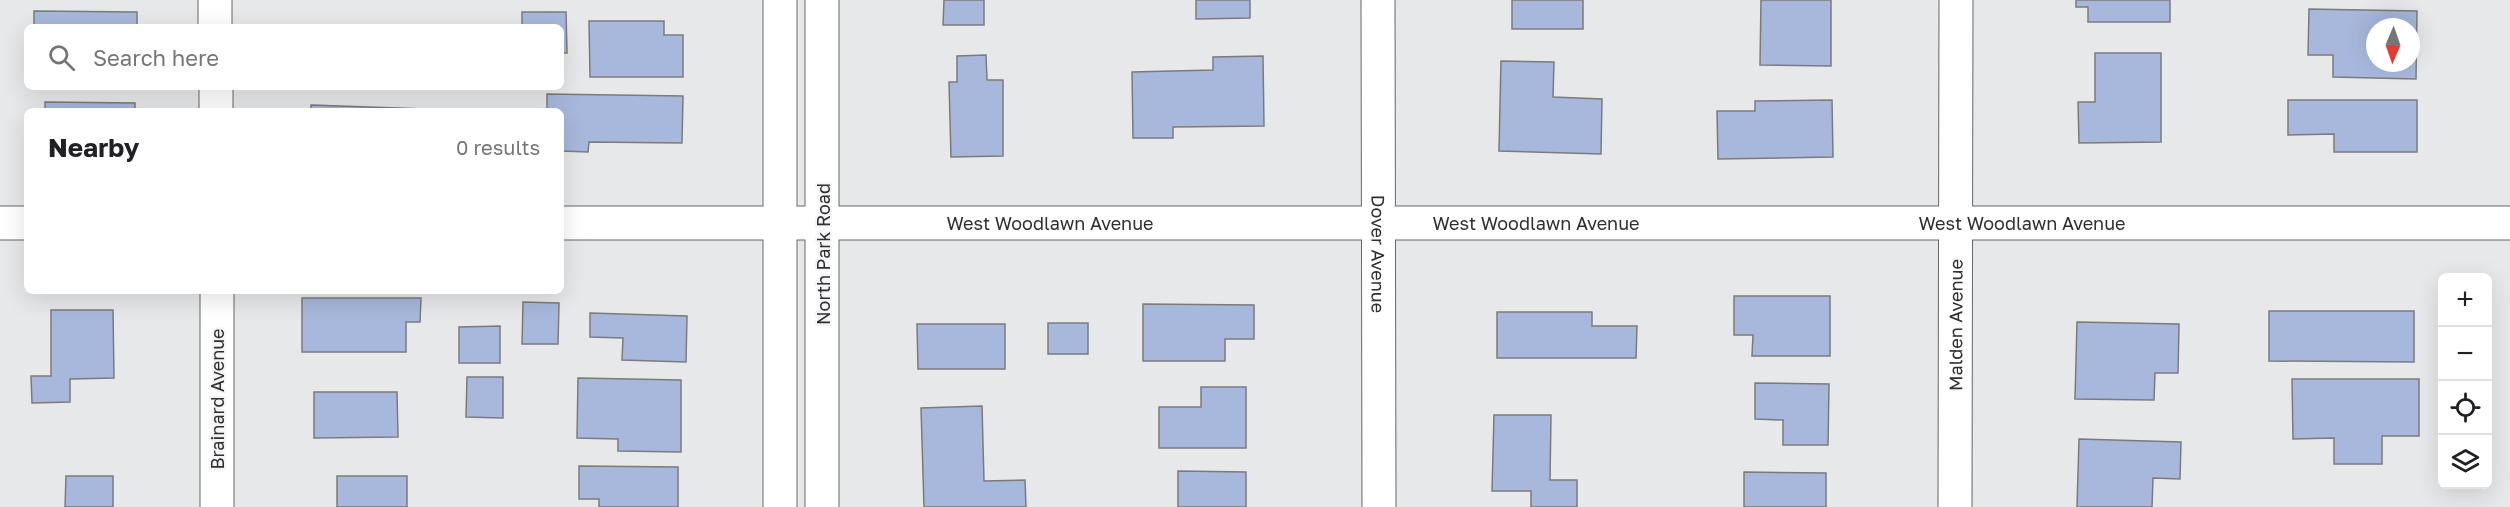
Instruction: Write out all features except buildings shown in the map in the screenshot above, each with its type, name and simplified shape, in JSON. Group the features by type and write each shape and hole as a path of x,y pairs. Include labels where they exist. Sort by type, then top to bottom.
{"street":[{"path":"215,0 215,24"},
{"path":"780,0 780,507"},
{"name":"North Park Road","path":"822,0 822,507"},
{"name":"Dover Avenue","path":"1378,0 1379,507"},
{"name":"Malden Avenue","path":"1955,507 1956,0"},
{"path":"216,90 216,108"},
{"path":"0,223 24,223"},
{"name":"West Woodlawn Avenue","path":"564,223 2510,223"},
{"name":"Brainard Avenue","path":"217,294 217,507"}]}
